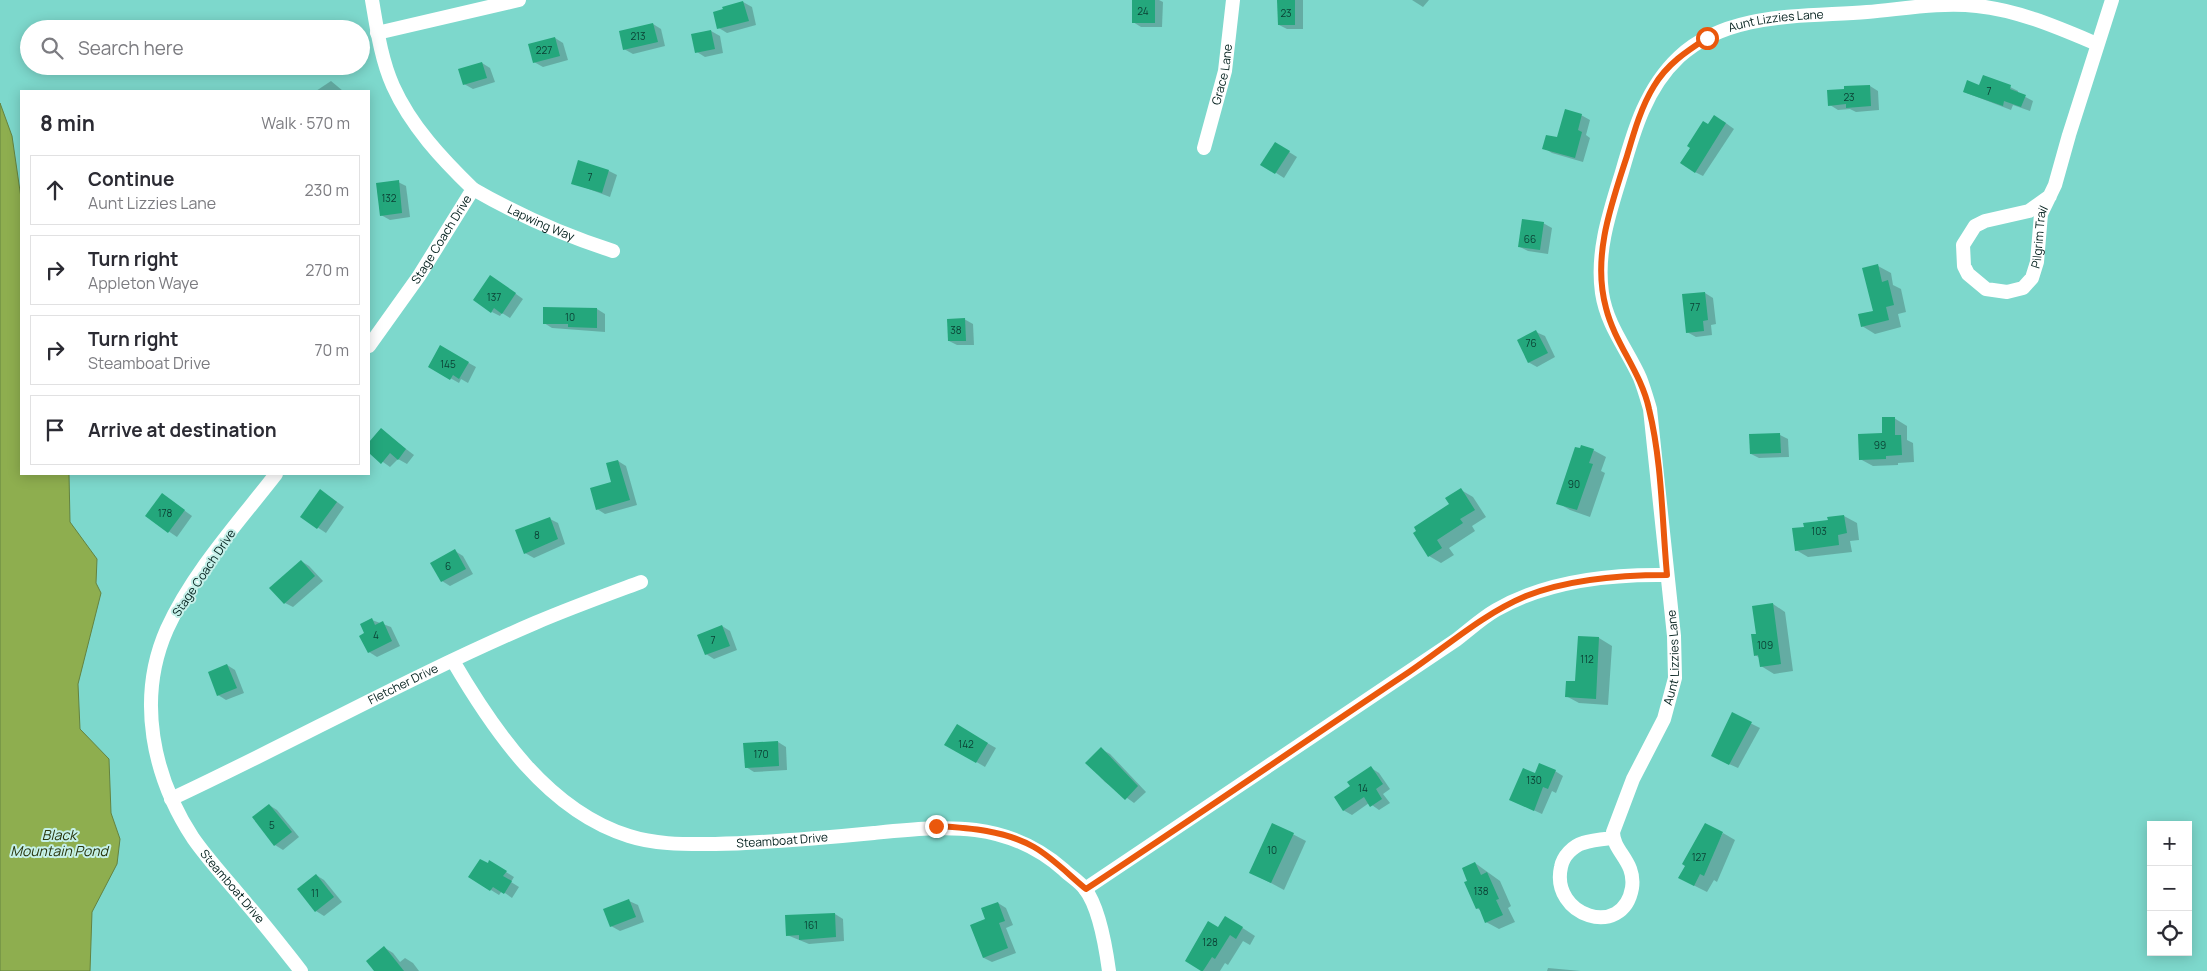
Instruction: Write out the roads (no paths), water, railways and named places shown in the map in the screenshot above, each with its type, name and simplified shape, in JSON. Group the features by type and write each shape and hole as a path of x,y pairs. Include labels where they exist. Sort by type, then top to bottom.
{"street":[{"name":"Stage Coach Drive","path":"370,345 419,276 473,189 427,141 407,113 392,85 378,33 372,0"},
{"path":"378,33 519,0"},
{"name":"Grace Lane","path":"1204,148 1226,71 1233,0"},
{"name":"Pilgrim Trail","path":"2050,196 2029,211 1985,221 1975,226 1963,245 1964,266 1968,274 1986,288 1997,292 2016,292 2023,288 2032,278 2037,262 2041,214 2050,196 2112,0"},
{"name":"Aunt Lizzies Lane","path":"1613,838 1613,832 1633,779 1664,719 1672,696 1675,660 1650,410 1640,378 1609,320 1602,292 1601,272 1606,229 1622,170 1646,103 1655,85 1680,56 1707,38 1719,32 1775,18 1936,5 1969,5 1994,9 2055,27 2097,44"},
{"name":"Lapwing Way","path":"473,189 504,207 568,236 613,251"},
{"name":"Stage Coach Drive","path":"171,799 159,766 152,735 151,707 153,678 166,630 180,605 211,559 275,475"},
{"path":"1086,889 1416,667 1495,611 1538,592 1570,584 1631,575 1667,575"},
{"name":"Fletcher Drive","path":"171,799 535,623 641,582"},
{"name":"Steamboat Drive","path":"453,661 477,702 530,771 558,797 607,828 630,836 682,844 737,844 936,826 971,828 1008,836 1035,847 1086,889 1103,934 1109,971"},
{"name":"Steamboat Drive","path":"171,799 194,838 301,971"},
{"path":"1613,838 1628,862 1632,874 1632,889 1626,905 1616,914 1604,918 1584,914 1568,903 1558,884 1561,863 1567,854 1584,842 1613,838"}],"water":[{"name":"Black Mountain Pond","path":"0,103 12,136 20,191 20,475 69,475 70,522 97,559 96,583 101,593 78,684 80,729 109,759 111,813 120,839 117,864 92,912 90,971 0,971"}]}
